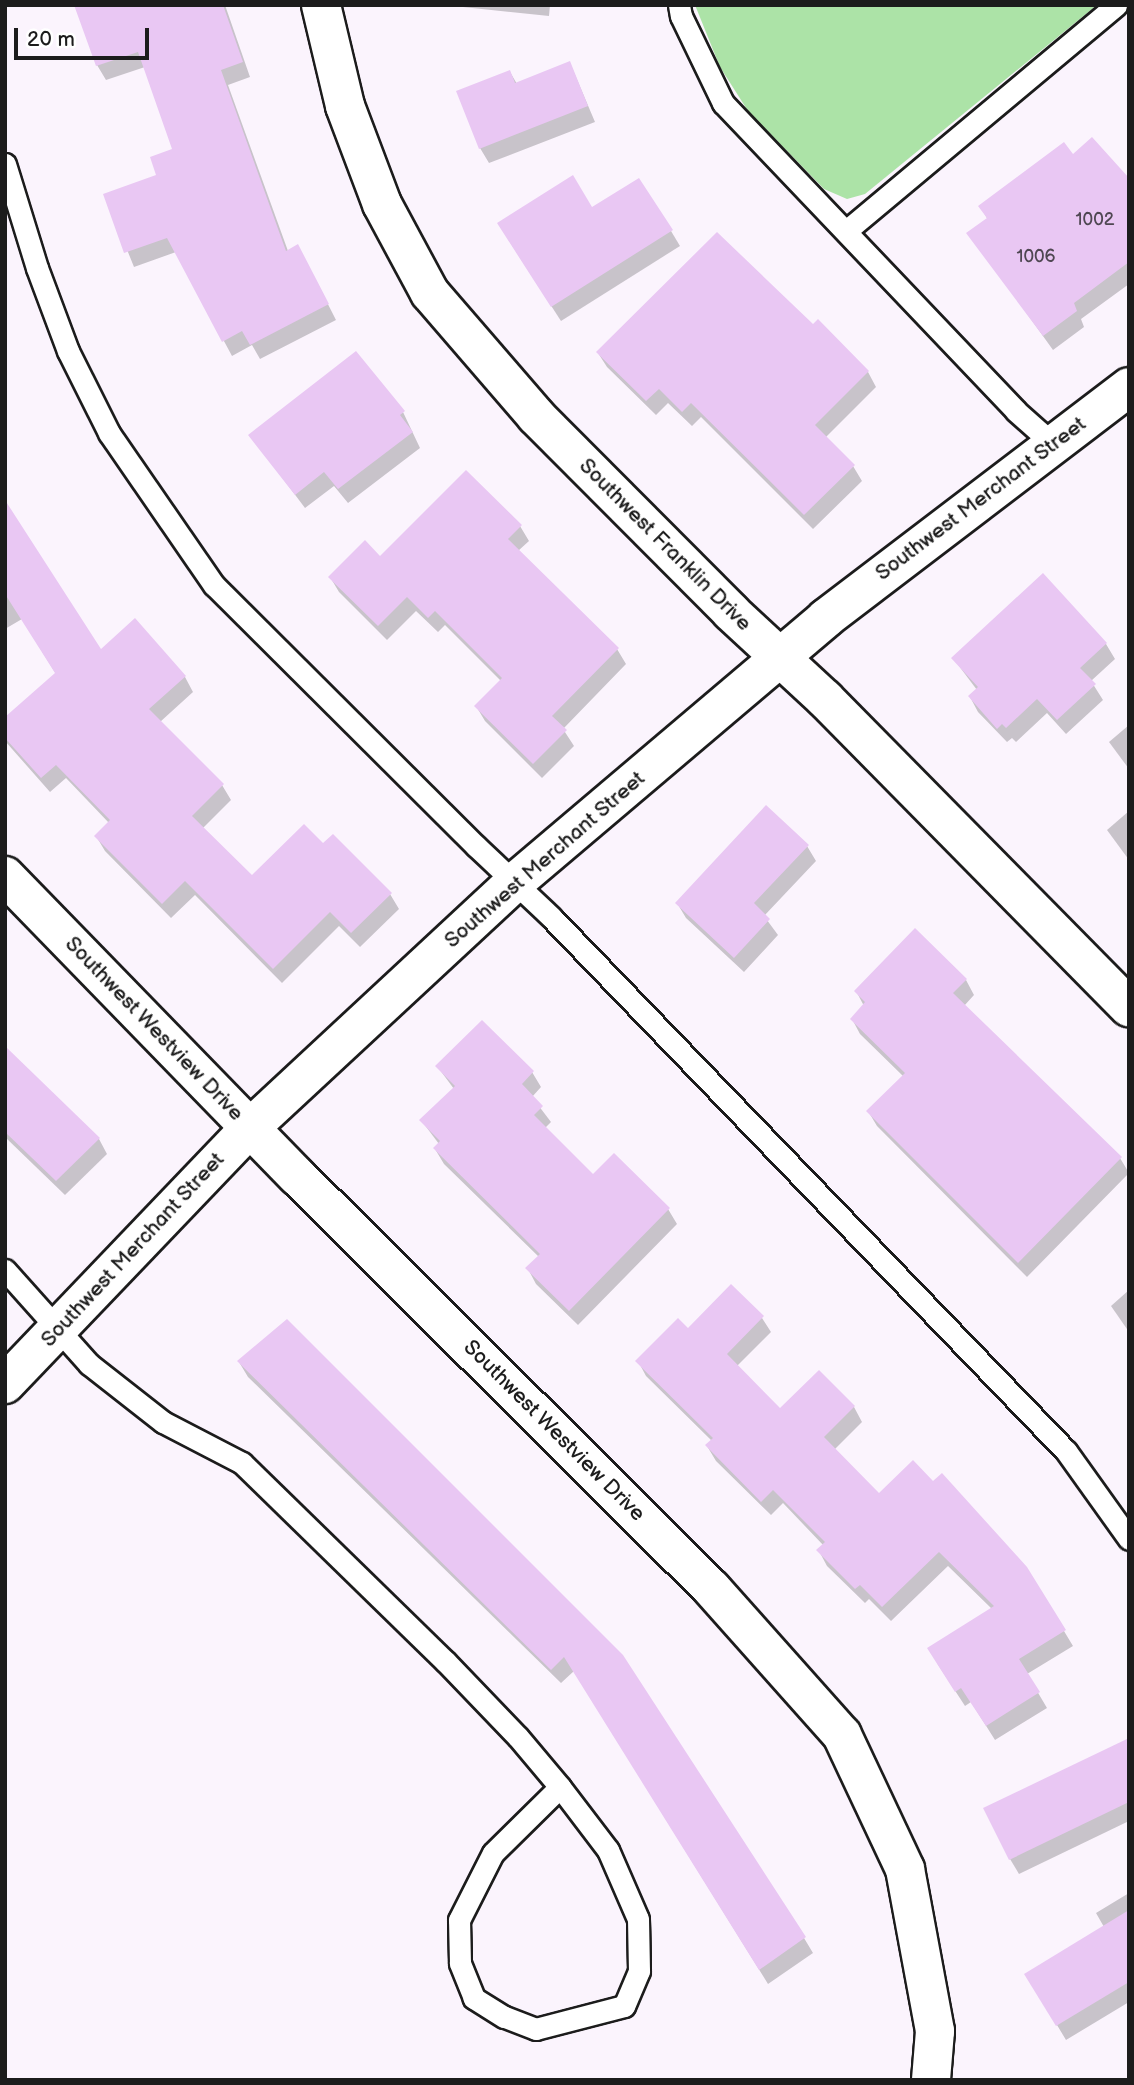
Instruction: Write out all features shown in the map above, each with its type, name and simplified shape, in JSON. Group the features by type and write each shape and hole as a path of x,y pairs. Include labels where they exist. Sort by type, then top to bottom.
{"street":[{"name":"Southwest Franklin Drive","path":"321,5 345,106 377,191 430,293 536,416 779,657 825,699 1129,1007"},
{"name":"Southwest Merchant Street","path":"5,1384 250,1128 514,883 779,657 1052,443 1129,387"},
{"name":"Southwest Westview Drive","path":"5,876 250,1128 712,1589 842,1735 905,1869 935,2031 931,2080"}],"lane":[{"path":"679,5 723,103 1016,411 1052,443"},
{"path":"846,231 1116,5"},
{"path":"5,164 68,351 103,422 214,585 561,927 1066,1451 1129,1539"},
{"path":"5,1270 89,1364 163,1422 242,1463 445,1661 518,1737 560,1787 608,1850 638,1919 639,1971 624,2006 536,2029 504,2018 474,1998 460,1963 458,1920 494,1853 560,1787"}],"green space":[{"path":"695,5 1097,5 865,194 847,199 824,189 748,111 720,67"}],"building":[{"path":"74,5 223,5 243,62 221,70 286,251 298,244 329,304 250,345 242,331 222,342 167,238 124,253 103,194 156,175 150,157 172,149 138,52 96,66"},
{"path":"570,61 588,106 479,149 456,91 510,70 515,83"},
{"path":"1092,137 1129,178 1129,262 1074,303 1077,311 1043,336 966,233 987,218 978,206 1064,142 1073,154"},
{"path":"573,175 592,207 639,178 673,230 551,307 497,223"},
{"path":"717,232 813,324 818,319 869,371 815,425 855,465 804,515 691,403 682,412 659,389 646,401 596,352"},
{"path":"356,351 405,411 400,415 413,432 338,489 324,472 295,495 248,435"},
{"path":"466,470 522,525 508,539 619,648 552,716 567,730 533,764 474,706 502,678 435,611 428,618 407,597 378,626 328,577 365,540 380,556"},
{"path":"5,500 101,649 135,618 186,676 149,709 224,784 192,816 252,875 304,824 323,843 333,834 392,893 351,933 330,912 273,969 185,881 162,904 94,836 110,820 56,765 41,778 5,738 5,717 55,673 5,594"},
{"path":"1043,573 1107,643 1080,668 1096,684 1057,720 1037,699 1006,728 1002,724 997,729 968,696 978,687 951,658"},
{"path":"766,805 809,845 754,903 770,919 734,958 675,903"},
{"path":"915,928 967,979 953,993 1122,1157 1018,1263 866,1111 905,1073 850,1019 865,1002 854,991"},
{"path":"482,1020 534,1071 522,1084 543,1106 534,1115 593,1174 614,1153 670,1208 569,1311 525,1268 540,1254 433,1148 440,1141 419,1120 455,1086 435,1066"},
{"path":"5,1046 100,1138 56,1181 5,1132"},
{"path":"731,1284 764,1316 727,1354 780,1408 819,1370 855,1406 824,1437 879,1493 913,1460 933,1481 942,1473 1027,1567 1066,1630 1019,1659 1040,1692 986,1726 961,1688 955,1692 927,1648 994,1606 939,1552 882,1607 860,1585 855,1589 816,1550 825,1542 773,1490 761,1502 705,1445 713,1438 635,1361 678,1318 688,1328"},
{"path":"287,1319 623,1655 806,1937 759,1970 564,1657 551,1670 237,1361"},
{"path":"1129,1738 1129,1802 1009,1860 983,1808"},
{"path":"1129,1910 1129,1982 1056,2026 1024,1974"}]}
